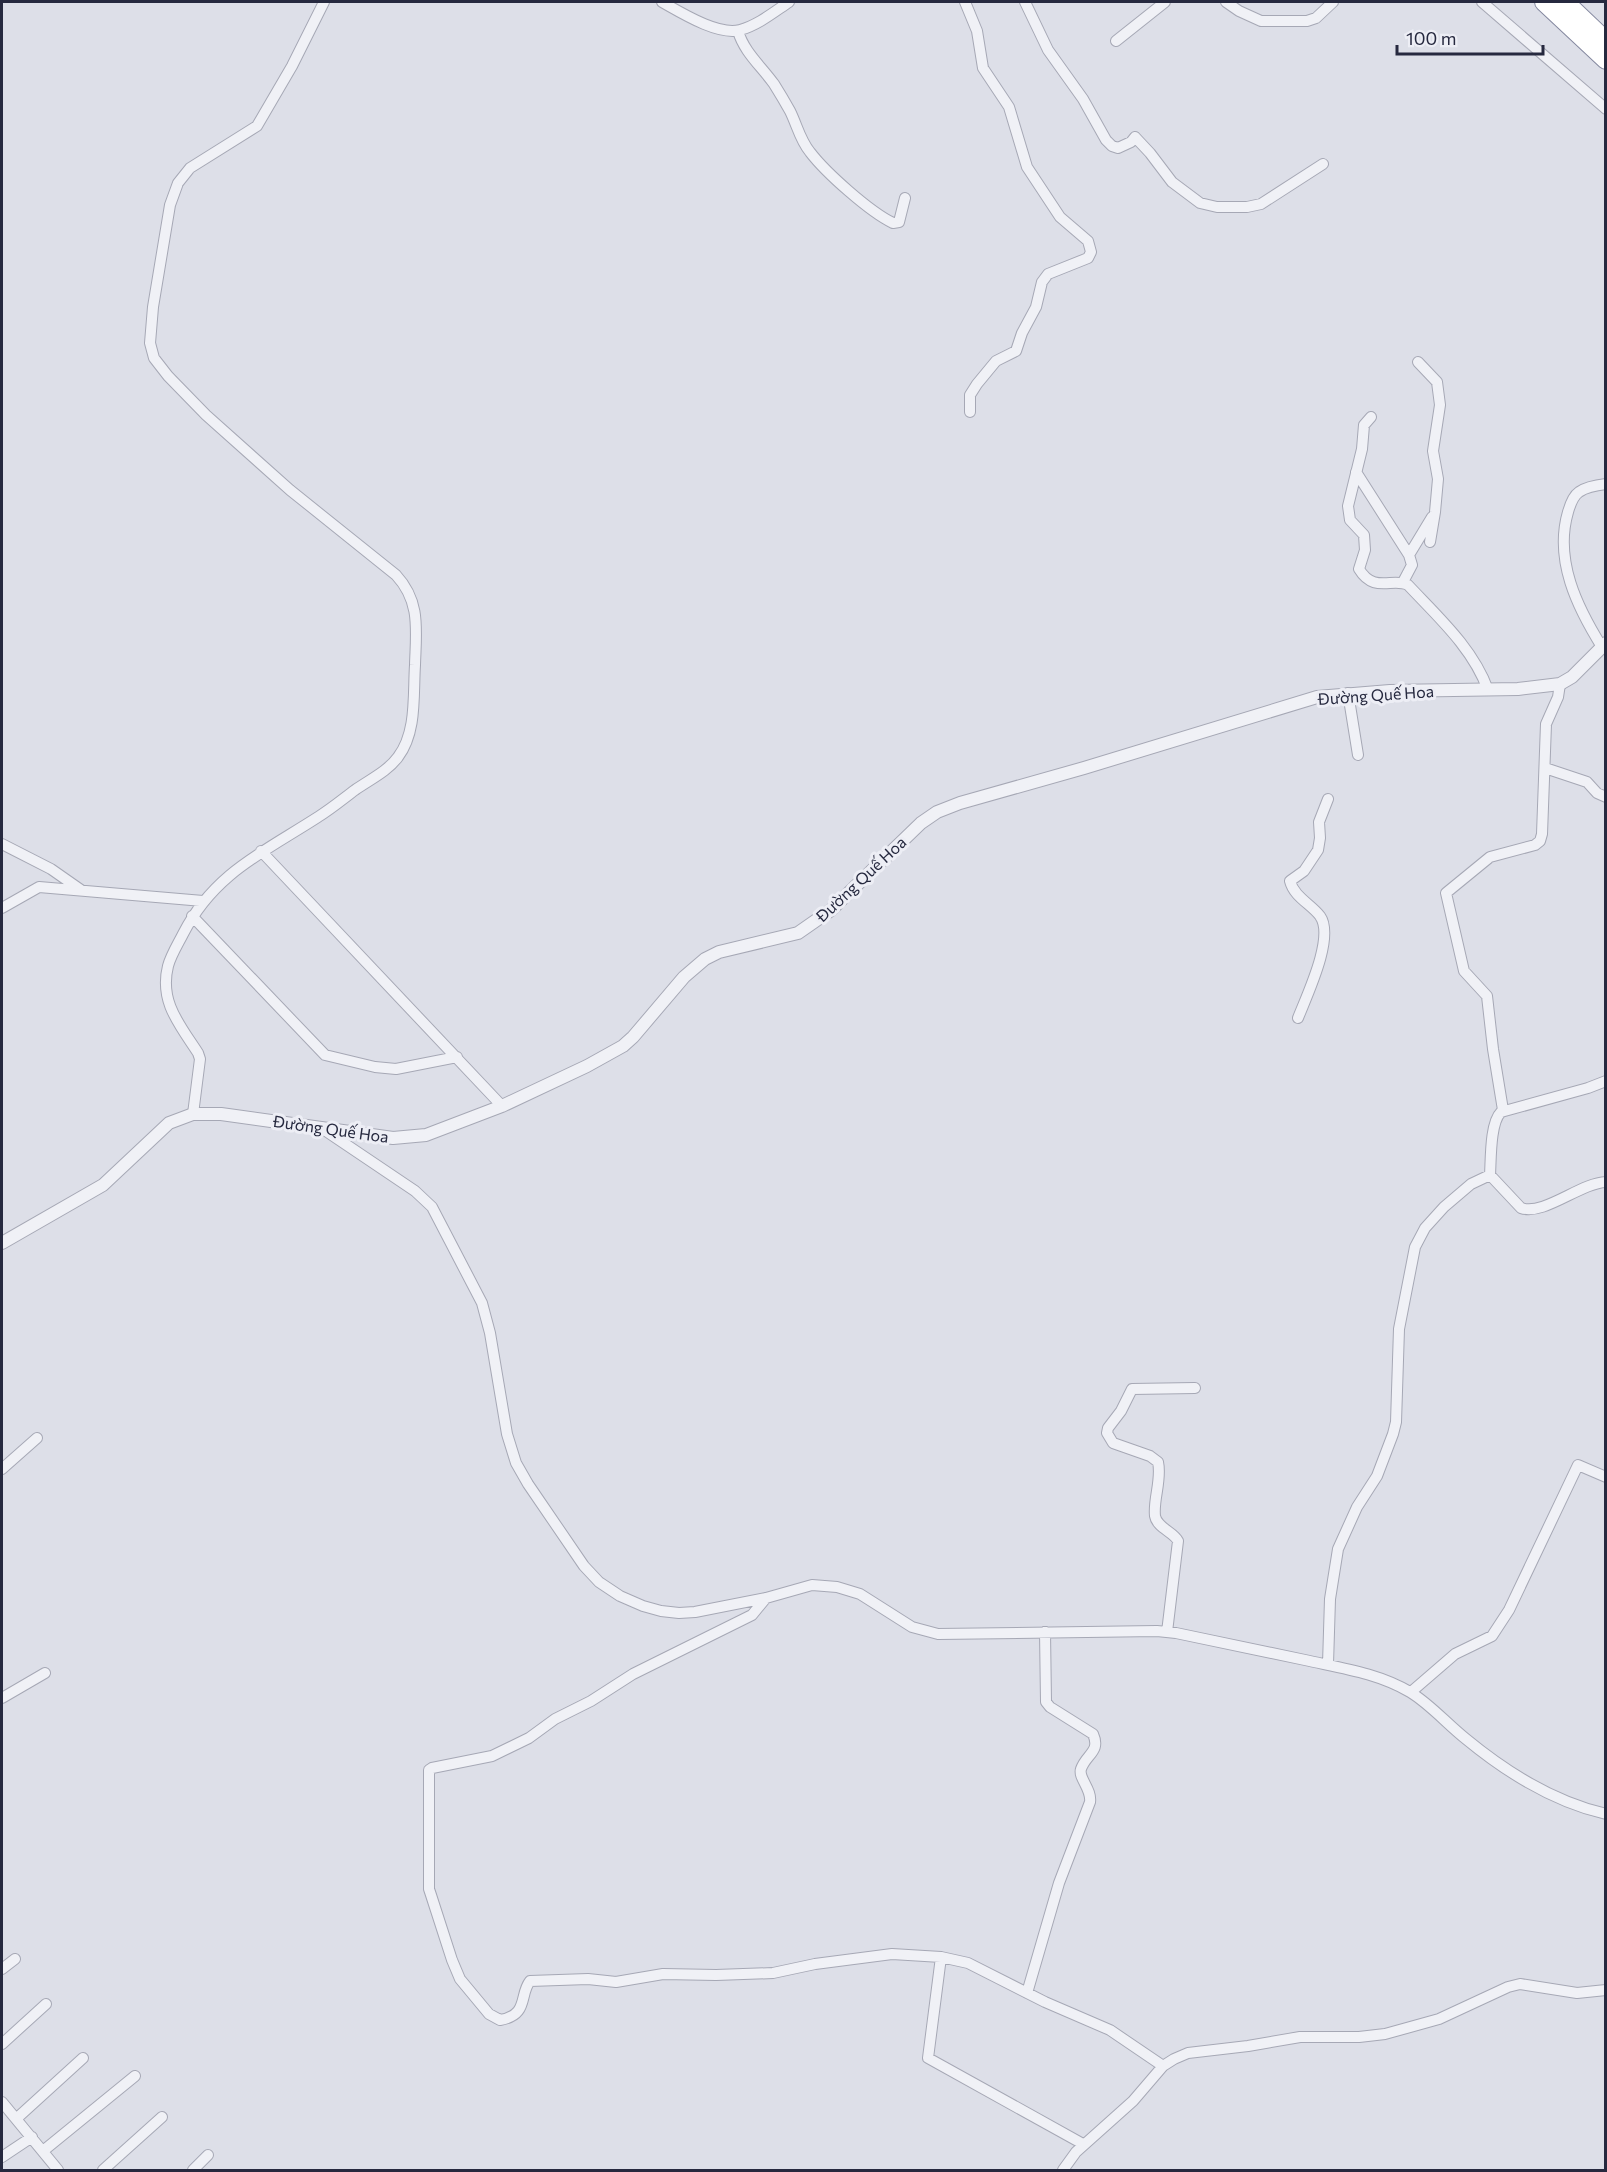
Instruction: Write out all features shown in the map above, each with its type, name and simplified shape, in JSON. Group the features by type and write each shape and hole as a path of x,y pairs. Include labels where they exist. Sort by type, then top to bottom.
{"highway":[{"path":"1544,2 1605,60"},
{"path":"1565,2 1605,41"}],"street":[{"path":"193,1114 200,1059 171,1013 166,992 168,967 192,916 202,901 219,884 261,851 318,817 389,767 398,758 406,743 412,721 416,629 415,610 411,596 396,575 290,490 206,415 154,358 150,343 150,328 170,205 178,183 199,161 257,126 292,66 324,2"},
{"path":"662,2 687,16 718,28 738,31 774,13 789,2"},
{"path":"965,2 977,31 983,68 1009,107 1027,167 1060,217 1088,241 1091,252 1088,258 1048,274 1044,278 1036,307 1022,333 1016,351 996,361 977,384 970,395 970,412"},
{"path":"1025,2 1048,50 1083,99 1097,126 1112,146 1118,148 1135,137 1172,182 1200,203 1234,208 1261,204 1323,164"},
{"path":"1116,42 1165,2"},
{"path":"1226,2 1261,21 1307,21 1316,18 1333,2"},
{"path":"1482,2 1605,109"},
{"path":"738,31 745,48 775,86 791,113 810,153 846,189 893,224 899,222 905,198"},
{"path":"1418,362 1437,382 1440,405 1433,451 1438,479 1436,512 1430,542"},
{"path":"1371,417 1364,424 1362,448 1348,506 1350,520 1364,535 1365,550 1359,569 1379,584 1403,582 1430,608 1471,655 1481,670 1488,690"},
{"path":"1356,472 1409,555 1412,565 1403,582"},
{"path":"1503,1110 1492,1049 1487,996 1464,971 1446,893 1490,857 1535,845 1540,841 1546,724 1558,697 1560,684 1572,677 1604,645 1581,613 1565,565 1562,540 1565,522 1574,496 1578,492 1605,484"},
{"path":"1409,555 1436,512"},
{"name":"Đường Quế Hoa","path":"2,1243 103,1185 170,1123 193,1114 221,1114 393,1138 410,1138 426,1135 502,1106 587,1066 623,1046 684,977 705,959 719,952 798,933 817,921 921,823 937,812 960,803 1317,697 1390,691 1518,689 1560,684"},
{"path":"1348,693 1358,755"},
{"path":"1545,768 1587,782 1597,793 1605,797"},
{"path":"1298,1018 1323,947 1324,927 1322,919 1297,895 1290,881 1304,871 1318,850 1319,822 1328,799"},
{"path":"2,844 51,869 84,892"},
{"path":"261,851 502,1106"},
{"path":"2,908 39,887 202,901"},
{"path":"192,916 325,1055 375,1067 396,1069 457,1057"},
{"path":"1605,1081 1588,1088 1503,1110 1496,1117 1490,1175 1521,1208 1527,1210 1538,1209 1588,1185 1605,1182"},
{"path":"321,1127 415,1191 432,1206 482,1303 490,1333 507,1434 516,1463 584,1566 599,1582 620,1596 661,1611 694,1612 766,1598 812,1585 825,1585 860,1594 912,1627 938,1634 1167,1632 1328,1664 1371,1675 1411,1692 1467,1740 1508,1770 1579,1806 1605,1814"},
{"path":"1328,1664 1330,1599 1338,1549 1357,1507 1377,1476 1393,1434 1397,1409 1399,1329 1415,1247 1425,1228 1444,1207 1471,1184 1490,1175"},
{"path":"1167,1632 1178,1541 1176,1536 1163,1527 1155,1517 1158,1462 1156,1458 1113,1443 1107,1433 1132,1389 1195,1388"},
{"path":"2,1468 37,1437"},
{"path":"1411,1692 1455,1654 1487,1640 1496,1632 1506,1616 1578,1465 1605,1477"},
{"path":"766,1598 752,1616 633,1674 591,1701 555,1719 529,1738 492,1756 432,1767 429,1770 429,1889 460,1979 489,2014 500,2020 511,2016 524,2003 527,1985 530,1981 588,1979 616,1982 663,1974 716,1976 772,1973 892,1954 941,1957 968,1963 1027,1993 1110,2030 1163,2066"},
{"path":"1027,1993 1059,1883 1091,1798 1081,1769 1096,1747 1094,1734 1050,1707 1047,1702 1045,1632"},
{"path":"2,1698 45,1673"},
{"path":"941,1957 928,2058 1083,2144"},
{"path":"2,1969 15,1959"},
{"path":"1063,2170 1083,2144 1133,2101 1163,2066 1188,2053 1300,2037 1359,2037 1405,2030 1439,2019 1508,1987 1520,1984 1577,1993 1605,1990"},
{"path":"2,2044 46,2004"},
{"path":"16,2119 83,2058"},
{"path":"43,2151 135,2076"},
{"path":"2,2102 58,2170"},
{"path":"103,2170 162,2117"},
{"path":"2,2157 32,2137"},
{"path":"193,2170 208,2155"}]}
